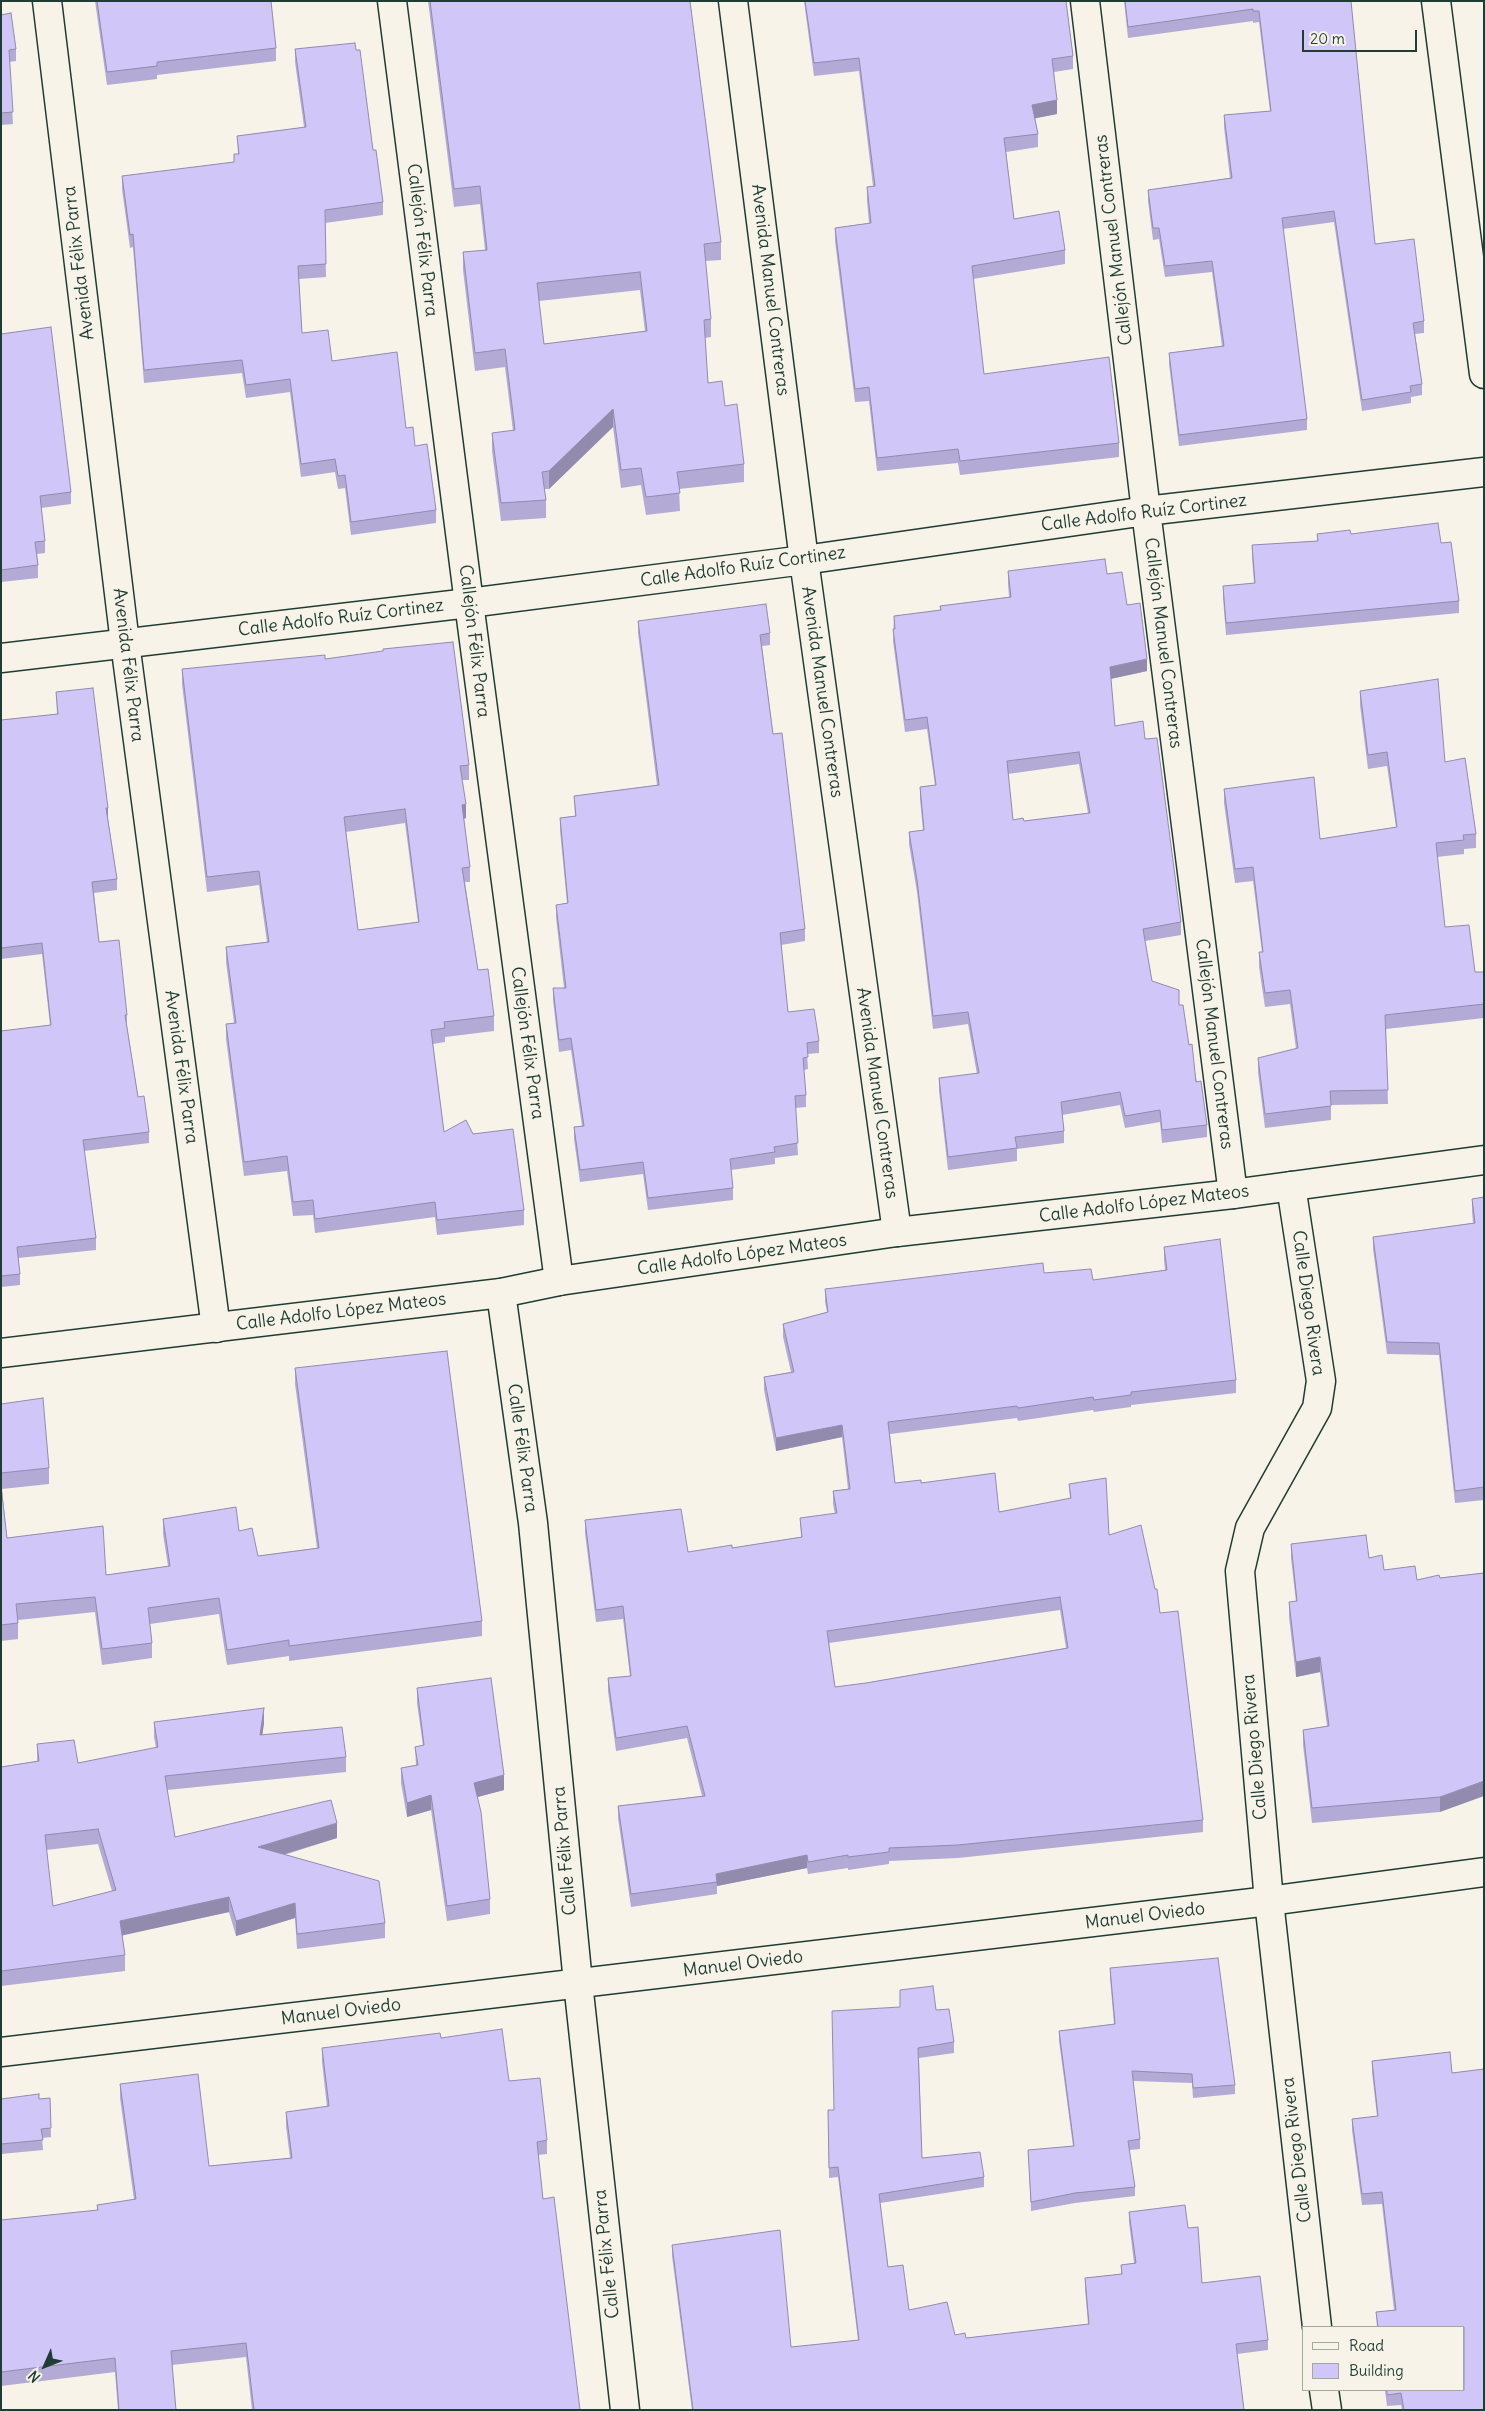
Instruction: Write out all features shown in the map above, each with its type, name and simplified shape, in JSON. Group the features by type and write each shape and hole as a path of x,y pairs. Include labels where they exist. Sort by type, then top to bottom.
{"street":[{"name":"Avenida Félix Parra","path":"47,1 125,643 216,1328"},
{"name":"Callejón Félix Parra","path":"392,1 468,603 559,1281"},
{"name":"Avenida Manuel Contreras","path":"733,1 804,560 897,1232"},
{"name":"Callejón Manuel Contreras","path":"1085,1 1146,511 1233,1194"},
{"path":"1436,1 1484,374"},
{"name":"Calle Adolfo Ruíz Cortinez","path":"1,658 468,603 804,560 1146,511 1484,472"},
{"name":"Calle Adolfo López Mateos","path":"1,1353 501,1293 559,1281 897,1232 1233,1194 1484,1160"},
{"name":"Calle Diego Rivera","path":"1291,1186 1321,1381 1317,1408 1250,1528 1240,1571 1269,1901 1317,2326"},
{"name":"Calle Félix Parra","path":"501,1293 533,1523 578,1983 625,2410"},
{"name":"Manuel Oviedo","path":"1,2052 1269,1901 1484,1872"},
{"path":"1324,2391 1327,2410"}],"building":[{"path":"97,1 271,1 276,48 157,62 157,66 107,72"},
{"path":"430,1 690,1 721,242 704,244 711,319 704,320 708,383 722,381 725,406 737,404 744,464 677,472 680,493 646,497 641,468 621,470 613,409 549,471 542,472 546,500 501,503 492,433 515,430 505,349 475,353 463,252 487,250 480,186 454,189","holes":["640,272 647,331 544,344 537,283"]},
{"path":"805,1 1066,1 1073,56 1052,59 1057,100 1032,105 1038,134 1004,138 1014,219 1059,211 1065,250 972,266 984,374 1109,357 1119,443 960,461 958,449 877,458 869,387 855,389 835,228 871,223 867,187 875,186 859,58 814,63"},
{"path":"1125,1 1351,1 1375,244 1414,239 1424,321 1413,323 1422,384 1410,386 1411,392 1362,400 1334,211 1282,218 1307,419 1179,435 1169,353 1224,346 1212,261 1165,266 1159,228 1153,228 1148,190 1232,178 1224,115 1271,111 1259,11 1253,11 1253,9 1128,27"},
{"path":"11,13 16,49 9,50 13,112 1,113 1,15"},
{"path":"355,43 356,50 360,50 373,150 376,150 383,202 325,210 326,264 298,266 302,333 328,330 332,361 397,352 406,428 413,427 415,446 427,444 436,510 351,522 345,475 338,476 335,459 301,464 290,379 246,385 242,360 144,370 133,234 130,235 122,176 234,162 234,154 239,154 237,136 306,127 295,49"},
{"path":"51,327 71,492 40,496 45,541 35,542 38,565 1,570 1,334"},
{"path":"1438,523 1441,543 1451,542 1459,601 1226,623 1223,586 1255,583 1252,545 1318,541 1317,534 1350,530 1351,534"},
{"path":"1105,559 1107,574 1122,572 1127,605 1140,603 1147,659 1110,667 1115,726 1143,721 1145,739 1157,738 1181,922 1143,929 1152,981 1179,990 1179,1005 1183,1005 1189,1045 1192,1044 1196,1082 1201,1081 1207,1125 1162,1130 1160,1110 1125,1116 1120,1092 1061,1102 1064,1131 1015,1137 1017,1148 948,1157 939,1078 979,1073 968,1012 933,1016 917,880 909,832 924,830 920,787 936,785 927,717 905,720 893,629 895,629 894,616 941,610 940,606 1011,597 1008,571","holes":["1079,752 1090,813 1024,821 1023,818 1013,820 1007,761"]},
{"path":"766,604 770,633 760,635 773,734 782,733 805,929 780,933 788,1012 814,1009 819,1041 807,1043 808,1057 803,1058 806,1095 795,1096 798,1143 774,1147 775,1152 730,1159 733,1188 648,1198 643,1162 580,1170 574,1127 584,1126 571,1038 559,1040 553,988 566,988 556,905 568,903 560,818 576,816 574,796 659,785 638,621"},
{"path":"453,642 469,765 460,766 466,804 462,805 470,867 462,868 478,970 488,969 494,1016 444,1022 445,1028 431,1030 444,1132 466,1120 473,1134 513,1129 524,1210 437,1220 435,1202 315,1219 313,1200 293,1202 287,1156 244,1162 226,1024 236,1023 226,947 269,942 259,871 207,877 182,669 325,655 325,659 383,651 383,649","holes":["405,809 419,922 358,930 344,817"]},
{"path":"1438,679 1445,762 1465,758 1476,834 1463,835 1464,840 1436,843 1445,927 1469,925 1475,972 1484,972 1484,1004 1385,1015 1388,1090 1330,1091 1331,1106 1265,1114 1258,1058 1298,1048 1290,990 1265,993 1259,952 1263,952 1253,867 1235,869 1224,789 1314,777 1320,839 1397,827 1387,752 1368,755 1360,691"},
{"path":"93,688 108,808 106,808 117,879 92,882 99,942 119,940 127,1015 125,1015 138,1097 144,1096 149,1132 83,1140 96,1238 17,1247 20,1274 1,1276 1,1031 51,1025 42,943 1,948 1,720 58,714 56,692"},
{"path":"1484,1197 1484,1487 1455,1491 1439,1343 1387,1342 1373,1237 1475,1223 1472,1199"},
{"path":"1220,1239 1236,1380 1131,1392 1131,1395 1094,1400 1093,1397 1018,1408 1017,1406 888,1422 895,1483 921,1480 921,1483 995,1473 999,1512 1071,1498 1069,1484 1106,1478 1109,1535 1141,1525 1155,1589 1157,1589 1160,1613 1178,1611 1203,1820 958,1845 889,1848 889,1852 848,1857 848,1855 808,1862 807,1855 716,1874 717,1882 631,1894 618,1806 705,1796 687,1726 616,1738 608,1678 631,1676 623,1606 596,1610 585,1520 681,1509 688,1552 732,1545 732,1548 802,1537 800,1518 837,1513 833,1491 850,1489 842,1425 776,1438 764,1377 794,1372 783,1324 828,1312 825,1289 1043,1263 1044,1273 1091,1269 1093,1280 1167,1270 1164,1247","holes":["1060,1597 1068,1648 835,1687 827,1631"]},
{"path":"447,1351 482,1621 289,1646 289,1640 227,1650 219,1598 148,1608 152,1643 102,1649 95,1597 16,1604 18,1623 1,1625 1,1486 7,1538 103,1526 106,1575 170,1566 163,1519 236,1507 239,1531 252,1528 258,1556 319,1548 295,1368"},
{"path":"43,1398 49,1468 1,1473 1,1404"},
{"path":"1366,1535 1369,1558 1382,1555 1384,1570 1415,1566 1417,1580 1439,1575 1440,1578 1484,1573 1484,1781 1440,1797 1312,1808 1303,1730 1329,1726 1320,1657 1296,1662 1289,1602 1297,1601 1291,1544"},
{"path":"491,1678 504,1775 474,1783 481,1812 490,1899 447,1906 431,1795 407,1803 401,1768 418,1765 415,1747 424,1745 417,1688"},
{"path":"264,1708 260,1735 342,1727 346,1757 165,1776 175,1837 331,1800 337,1823 258,1847 379,1881 385,1923 297,1934 295,1903 236,1921 229,1897 120,1921 125,1955 1,1971 1,1767 39,1761 37,1744 74,1740 78,1763 158,1747 154,1722","holes":["98,1829 116,1890 53,1906 45,1835"]},
{"path":"1218,1958 1235,2085 1193,2088 1192,2074 1132,2071 1140,2139 1128,2141 1135,2187 1075,2193 1031,2202 1028,2150 1074,2146 1059,2031 1115,2024 1110,1968"},
{"path":"933,1986 936,2010 949,2009 954,2042 918,2048 922,2158 980,2152 984,2177 879,2194 888,2267 903,2265 909,2310 947,2302 955,2335 965,2333 966,2338 1089,2324 1085,2278 1122,2274 1121,2265 1136,2263 1129,2212 1185,2205 1188,2228 1198,2227 1202,2283 1260,2276 1268,2340 1236,2344 1244,2410 693,2410 672,2245 780,2230 791,2347 859,2340 838,2167 829,2168 828,2110 834,2110 832,2011 900,2007 900,1990"},
{"path":"502,2029 509,2081 540,2078 547,2140 537,2142 543,2199 554,2197 580,2410 254,2410 246,2343 171,2351 176,2410 119,2410 115,2358 1,2372 1,2220 98,2210 97,2205 136,2199 120,2084 198,2074 209,2166 292,2158 286,2112 329,2106 322,2048 440,2033 441,2038"},
{"path":"1450,2052 1452,2073 1484,2069 1484,2410 1404,2410 1401,2393 1387,2395 1387,2391 1465,2391 1465,2326 1378,2326 1376,2312 1396,2310 1382,2192 1362,2194 1352,2119 1378,2116 1372,2061"},
{"path":"39,2094 39,2099 50,2098 51,2128 41,2129 43,2140 1,2144 1,2099"}]}
